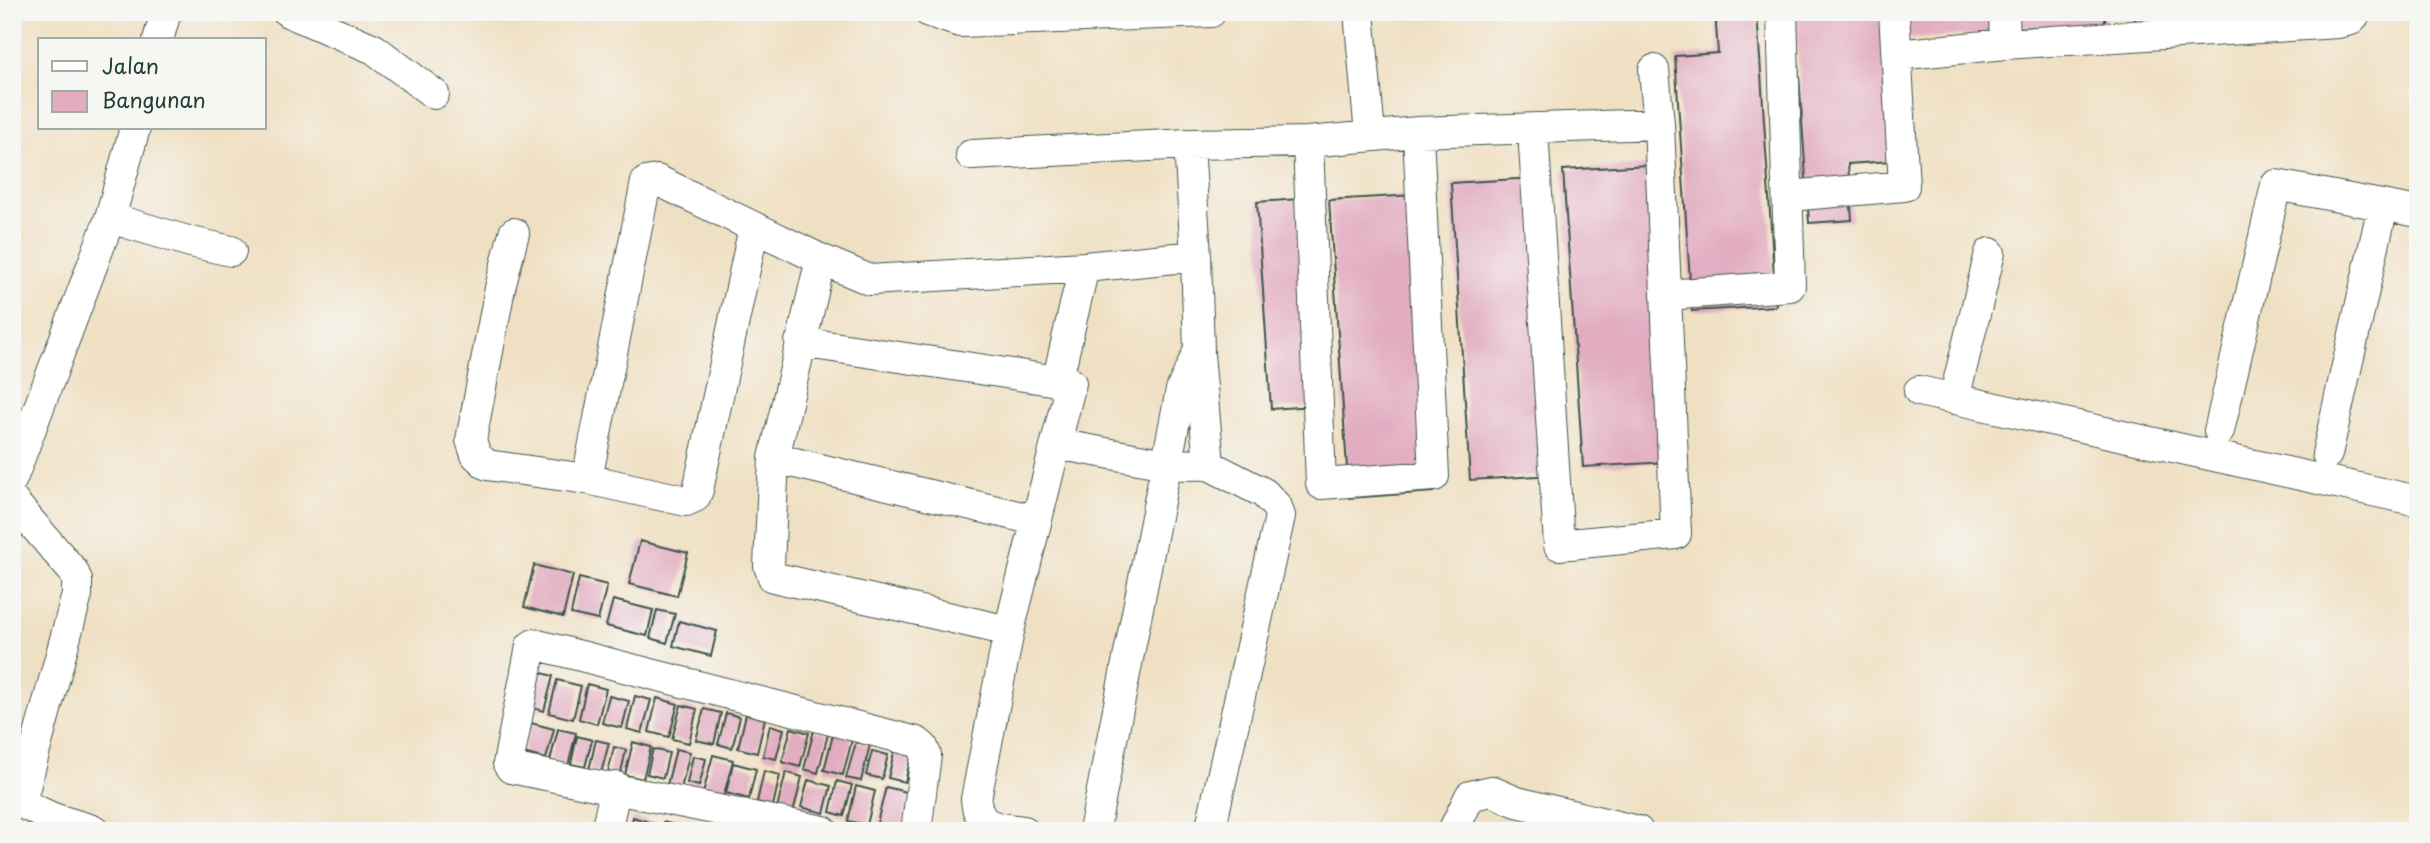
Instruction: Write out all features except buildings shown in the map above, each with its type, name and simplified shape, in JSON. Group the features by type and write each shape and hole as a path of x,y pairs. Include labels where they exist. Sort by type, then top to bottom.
{"street":[{"path":"159,38 166,12"},
{"path":"288,12 374,49 434,94"},
{"path":"929,12 960,22 1211,12"},
{"path":"1359,12 1370,135"},
{"path":"1666,295 1790,286 1782,12"},
{"path":"1789,196 1904,186 1894,12"},
{"path":"2004,12 2005,44"},
{"path":"1897,55 2005,44 2127,24 2243,21 2338,23 2351,20 2357,12"},
{"path":"1533,130 1559,545 1676,534 1659,124 1654,70"},
{"path":"971,155 1189,144 1308,142 1418,132 1659,124"},
{"path":"12,479 110,218 134,130"},
{"path":"1308,142 1321,484 1434,476 1418,132"},
{"path":"1189,144 1199,350 1209,465"},
{"path":"587,479 646,182 657,180 818,258 870,280 1084,267 1196,256"},
{"path":"2219,431 2276,185 2418,212"},
{"path":"2327,454 2383,206"},
{"path":"110,218 232,251"},
{"path":"514,233 500,288 471,440 476,455 487,465 587,479 686,501 695,497 754,227"},
{"path":"1954,399 1990,253"},
{"path":"818,258 819,267 774,458 769,566 773,578 1009,631"},
{"path":"1057,382 1084,267"},
{"path":"800,342 1071,383 1009,631 976,799 977,813 988,826 1024,831"},
{"path":"1094,831 1181,390 1199,350"},
{"path":"1919,391 2418,501"},
{"path":"1057,444 1166,464 1209,465 1264,493 1277,507 1280,516 1210,831"},
{"path":"774,458 1035,520"},
{"path":"12,500 73,571 77,580 77,595 16,801 50,824 96,831"},
{"path":"821,831 616,787 511,768 508,764 531,646 534,644 918,742 926,755 916,831"},
{"path":"606,831 616,787"},
{"path":"1453,831 1470,796 1491,791 1517,802 1638,831"}]}
